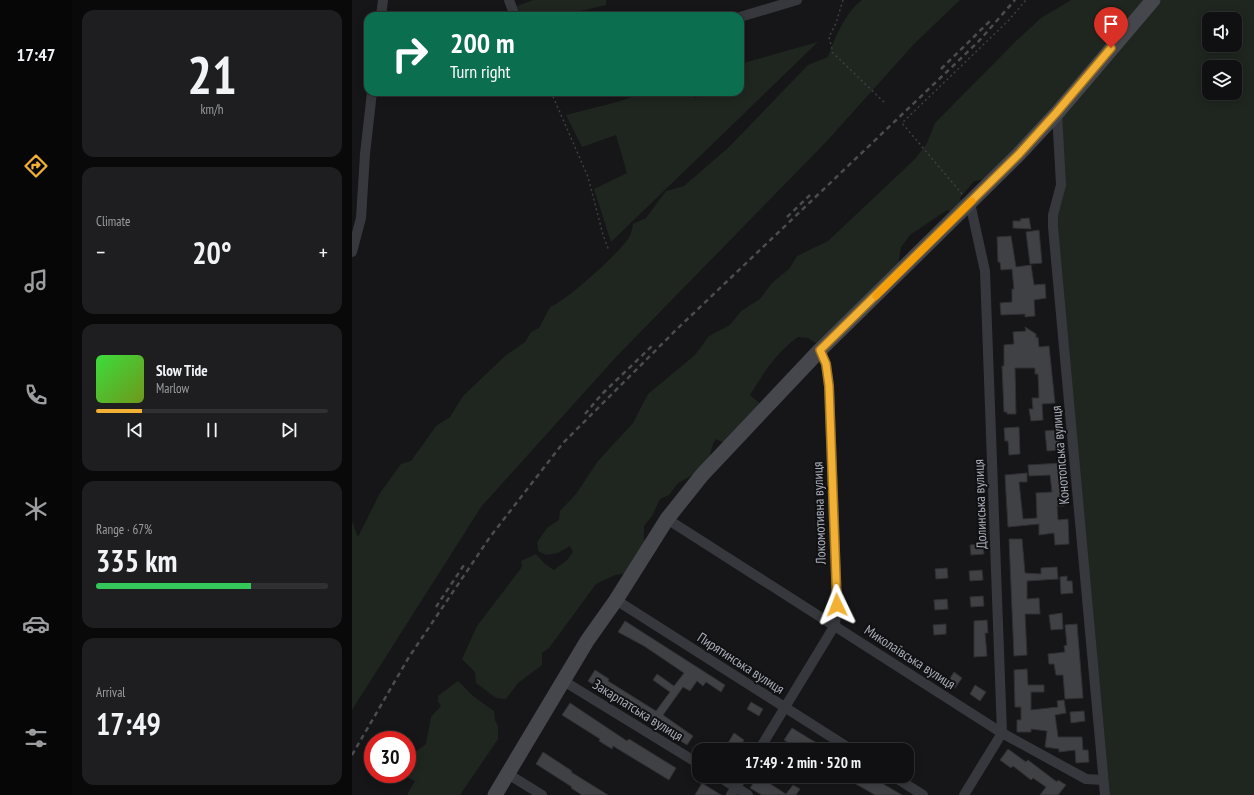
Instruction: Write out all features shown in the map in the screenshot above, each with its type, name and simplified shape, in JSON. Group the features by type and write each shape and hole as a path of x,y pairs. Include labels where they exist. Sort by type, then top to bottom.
{"street":[{"path":"382,12 383,0"},
{"path":"509,0 514,12"},
{"path":"744,16 797,0"},
{"path":"495,795 562,680 616,600 667,519 702,475 820,350 970,203 1056,113 1152,0"},
{"path":"352,252 361,218 365,154 372,96"},
{"name":"Конотопська вулиця","path":"1056,113 1061,185 1053,215 1053,227 1105,795"},
{"name":"Долинська вулиця","path":"970,203 980,241 985,271 1002,733"},
{"name":"Локомотивна вулиця","path":"763,743 835,625 837,605 829,386 826,364 820,350"},
{"name":"Миколаївська вулиця","path":"667,519 1002,733 1086,780 1103,780"},
{"name":"Пирятинська вулиця","path":"616,600 841,743"},
{"name":"Закарпатська вулиця","path":"562,680 692,760"},
{"path":"964,795 1002,733"},
{"path":"508,774 542,795"},
{"path":"725,783 734,791 748,795"},
{"path":"904,783 922,795"}],"path":[{"path":"843,0 836,23 829,37 833,53 886,104"},
{"path":"970,203 902,123 1009,20 1026,0"},
{"path":"553,96 588,177 603,236 609,250"}],"shaded area":[{"path":"533,0 606,0 606,5 577,12 519,12 517,6"},
{"path":"862,0 960,0 914,44 827,141 617,356 481,507 352,710 352,522 358,537 380,493 401,464 411,461 436,426 450,417 463,396 506,355 525,342 531,332 539,328 550,307 568,296 614,255 629,237 633,224 646,218 666,191 684,186 729,147 808,65 828,57 837,34 846,18"},
{"path":"1071,0 1147,0 1121,35 990,178 974,181 960,198 963,204 953,213 947,210 910,235 901,247 898,266 817,344 808,338 798,337 783,349 765,371 750,395 764,407 728,445 716,439 713,444 707,467 678,483 669,495 660,499 652,516 644,526 644,547 629,573 615,575 596,584 549,648 542,653 542,665 518,683 506,699 496,698 476,683 475,672 462,659 477,626 522,567 521,561 536,554 545,564 554,570 567,560 573,552 570,546 558,553 546,555 538,551 537,542 548,527 559,520 560,511 576,494 598,461 633,423 648,394 695,355 709,336 730,325 741,311 760,299 772,283 789,269 797,256 828,241 915,159 927,143 935,123 1016,41 1041,18"},
{"path":"1160,0 1254,0 1254,795 1110,795 1056,218 1060,114 1131,36"},
{"path":"818,42 611,242 594,189 627,173 616,135 582,147 566,115 635,96 694,96 695,98 702,96 744,96 744,63"},
{"path":"458,681 473,696 494,711 495,720 498,726 498,739 460,795 407,795 414,783 416,783 416,752 426,744 431,717 441,706 438,702 438,696"}],"building":[{"path":"1029,218 1031,229 1013,228 1013,221 1021,221 1020,219"},
{"path":"1039,230 1042,263 1030,264 1026,232"},
{"path":"1011,236 1016,267 1031,265 1034,285 1045,284 1046,298 1034,300 1035,316 1025,317 1025,314 1001,315 1000,303 1012,302 1012,289 1014,289 1012,269 1001,270 1000,262 998,262 997,237"},
{"path":"1025,327 1036,334 1036,338 1038,337 1039,347 1049,346 1055,403 1042,404 1043,420 1031,421 1029,409 1033,409 1032,398 1039,398 1038,374 1035,374 1035,368 1015,368 1016,414 1007,414 1007,412 1004,412 1002,366 1004,366 1004,345 1014,344 1013,332 1026,331"},
{"path":"1019,427 1020,454 1009,455 1008,441 1005,441 1004,428"},
{"path":"1055,430 1056,438 1059,437 1060,450 1047,451 1045,431"},
{"path":"1061,463 1064,506 1057,506 1058,520 1068,519 1069,544 1055,545 1054,533 1039,535 1039,524 1008,527 1005,475 1027,473 1027,482 1019,482 1023,519 1037,518 1036,493 1052,492 1050,475 1029,476 1028,465"},
{"path":"1009,539 1022,539 1025,573 1041,574 1041,568 1057,567 1058,579 1027,581 1027,599 1039,598 1040,614 1025,614 1027,655 1014,656"},
{"path":"983,544 984,554 971,555 970,545"},
{"path":"947,568 948,578 936,579 935,569"},
{"path":"982,570 983,580 970,581 969,571"},
{"path":"1067,576 1067,581 1072,581 1073,593 1061,594 1060,577"},
{"path":"983,596 984,606 971,607 970,597"},
{"path":"947,599 948,609 935,610 934,600"},
{"path":"1062,613 1063,629 1051,630 1049,615"},
{"path":"987,620 988,633 985,633 987,656 974,657 974,621"},
{"path":"625,621 725,685 721,692 706,682 703,686 697,681 690,691 683,687 663,715 693,736 687,745 588,681 595,670 609,679 608,681 656,711 670,692 653,680 657,674 674,686 684,673 644,646 618,632"},
{"path":"946,624 946,634 934,635 933,625"},
{"path":"1077,624 1083,698 1065,699 1063,675 1056,675 1054,664 1049,664 1048,654 1065,652 1064,646 1067,645 1065,625"},
{"path":"1027,669 1028,685 1044,685 1044,692 1031,692 1031,710 1058,707 1057,701 1064,700 1066,713 1055,715 1058,737 1082,737 1083,750 1088,750 1089,762 1076,763 1075,750 1059,752 1059,749 1045,747 1047,731 1031,729 1031,732 1017,732 1017,720 1021,720 1021,707 1015,707 1014,670"},
{"path":"954,672 962,678 955,688 947,683"},
{"path":"975,685 986,692 980,701 970,694"},
{"path":"751,702 763,709 759,716 747,709"},
{"path":"570,703 627,741 629,739 676,768 669,780 613,746 612,749 599,741 600,739 562,715"},
{"path":"1084,711 1085,721 1071,723 1070,712"},
{"path":"792,728 817,743 789,743 784,740"},
{"path":"734,733 744,740 742,743 728,743"},
{"path":"1008,749 1026,762 1028,760 1057,782 1058,780 1066,785 1058,795 1040,795 1046,787 1033,778 1031,780 1013,766 1011,768 1000,760"},
{"path":"543,752 572,771 571,772 608,795 582,795 571,788 572,787 536,764"},
{"path":"702,783 721,795 695,795"},
{"path":"753,783 769,783 786,794 793,785 800,789 796,795 762,795 750,788"},
{"path":"854,783 882,783 902,795 875,795"}],"railway":[{"path":"352,755 409,657 490,537 563,443 676,330 978,42 1015,0"},
{"path":"941,69 991,20"},
{"path":"787,217 810,195"},
{"path":"585,414 602,394 654,344"},
{"path":"436,607 464,565"}],"slow traffic":[{"path":"876,296 972,201"}],"route":[{"path":"837,605 829,386 826,364 820,350 1019,154 1111,48"}]}
